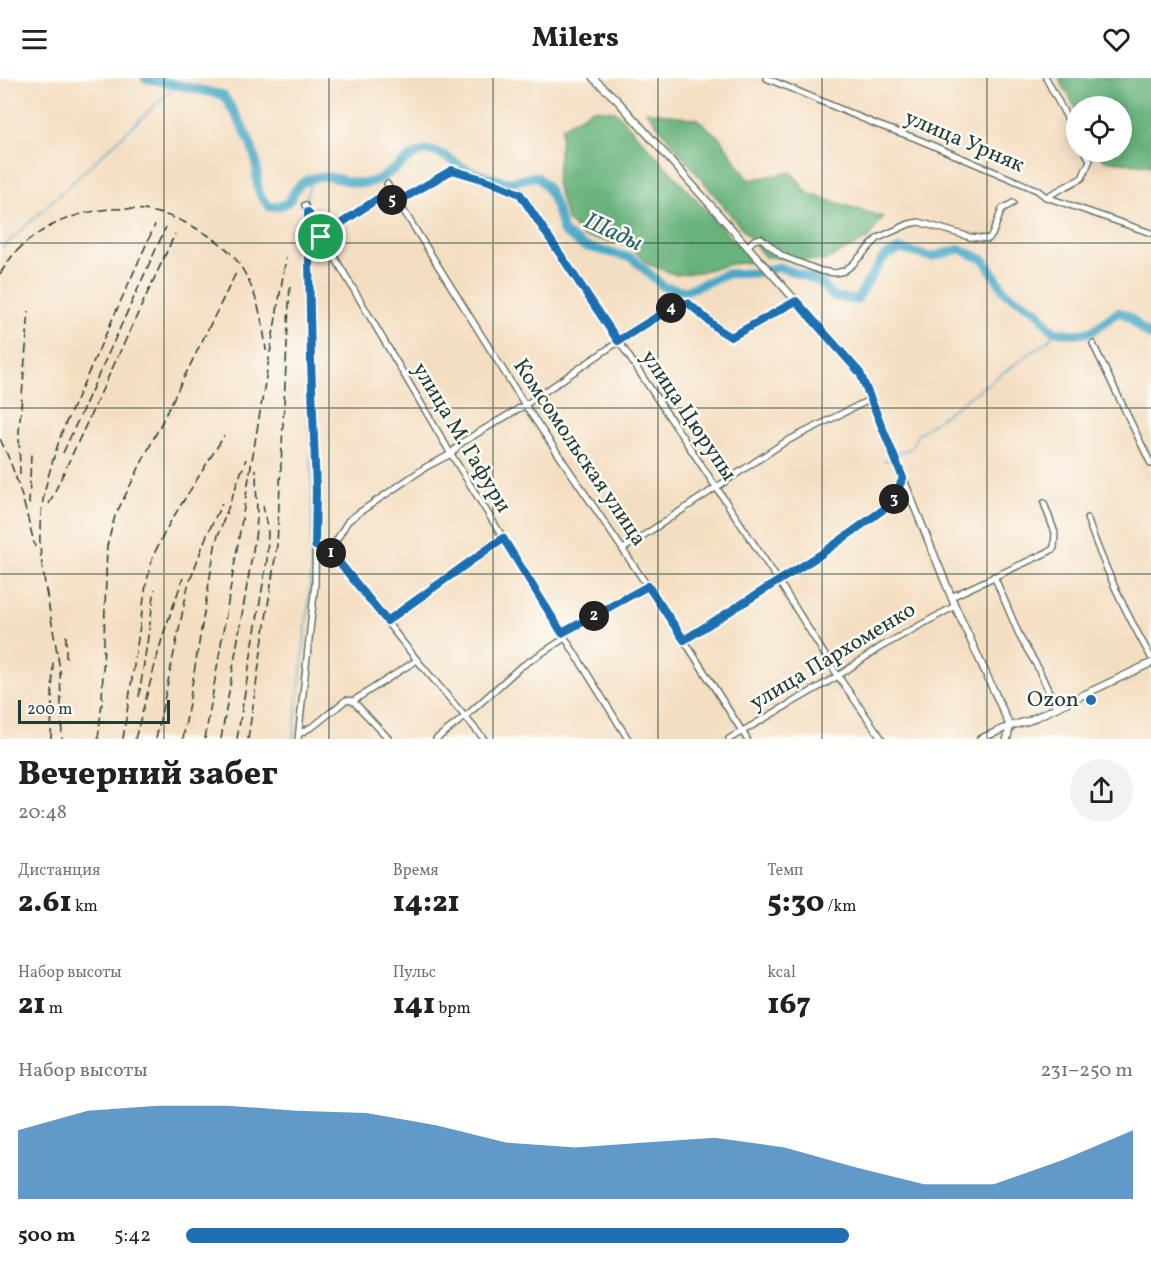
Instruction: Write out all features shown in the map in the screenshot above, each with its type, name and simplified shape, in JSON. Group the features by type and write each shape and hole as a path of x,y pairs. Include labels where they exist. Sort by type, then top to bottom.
{"street":[{"path":"593,78 616,99 860,373 951,597 1010,726 1007,739"},
{"name":"улица Урняк","path":"766,78 915,138 1037,190 1046,196 1151,233"},
{"path":"1046,78 1066,116"},
{"path":"1046,196 1082,178 1089,162"},
{"name":"улица Цюрупы","path":"399,201 452,170 489,181 520,194 882,739"},
{"name":"Комсомольская улица","path":"387,184 525,405 684,640 747,739"},
{"path":"321,237 377,199 399,201"},
{"path":"747,247 754,240 761,238 782,256 821,272 835,273 844,271 852,265 878,238 909,224 920,222 970,237 988,239 992,235 1002,209 1013,203"},
{"name":"улица М. Гафури","path":"305,205 321,237 451,454 628,739"},
{"path":"299,736 314,606 316,480 308,212"},
{"path":"330,551 348,522 360,512 426,467 451,454 460,443 525,405 618,341 678,304 688,303 731,337 796,301"},
{"path":"1093,344 1151,464"},
{"path":"623,549 785,442 871,399"},
{"path":"684,640 820,555 891,504 903,478"},
{"path":"951,597 1054,548 1055,533 1044,503"},
{"path":"1087,518 1120,601 1151,657"},
{"path":"387,621 503,538"},
{"path":"315,546 330,551 484,739"},
{"path":"994,576 1021,639 1037,666 1056,707"},
{"path":"436,739 466,716 519,668 563,636 648,586"},
{"name":"улица Пархоменко","path":"729,739 838,676 879,648 955,606"},
{"path":"353,701 417,660"},
{"path":"980,739 1028,721 1151,663"},
{"path":"299,736 346,700 353,701 389,739"}],"green space":[{"path":"1059,78 1151,78 1151,166 1120,162 1132,162 1132,96 1069,96"},
{"path":"593,109 615,111 753,262 676,275 648,264 628,244 584,237 567,220 556,183 562,127"},
{"path":"646,111 697,119 720,138 749,180 791,172 809,194 883,217 868,239 823,261 765,257"}],"waterway":[{"name":"Шады","path":"145,78 223,95 248,138 256,162 258,188 270,207 285,204 299,185 313,178 329,177 367,183 383,177 420,152 432,151 468,170 508,182 535,176 541,180 550,193 563,232 583,246 632,258 664,287 686,291 726,274 753,273 779,267 819,281 832,296 856,300 884,257 900,249 931,257 960,249 984,260 1006,293 1037,311 1052,330 1085,333 1095,329 1119,312 1129,317 1151,336"},
{"path":"2,248 177,85"},
{"path":"305,203 311,179"},
{"path":"293,739 308,609 312,523 311,438 300,223 303,207"},
{"path":"896,455 911,448 918,434 1049,340 1055,331"},
{"path":"884,461 891,458"}],"railway":[{"path":"0,274 13,255 31,239 51,226 73,217 97,211 121,209 144,210 168,216 208,235 225,247 234,257 253,290 263,326 266,351"},
{"path":"47,597 40,532 44,493 51,467 63,429 155,225"},
{"path":"63,453 166,227"},
{"path":"49,504 175,234"},
{"path":"205,739 286,258"},
{"path":"98,739 102,702 107,546 115,516 236,273"},
{"path":"248,739 277,545 290,284"},
{"path":"20,475 19,432 29,311"},
{"path":"123,739 146,585 153,556 169,524 224,436"},
{"path":"0,439 16,478 35,547"},
{"path":"29,504 31,453"},
{"path":"183,739 216,541 246,459"},
{"path":"221,739 255,538 256,469"},
{"path":"156,739 188,586 206,537 222,503"},
{"path":"237,739 267,560 268,533 263,505"},
{"path":"135,739 163,635 183,578"},
{"path":"139,697 155,589"},
{"path":"46,590 60,669 62,739"},
{"path":"66,633 66,658"},
{"path":"51,739 53,661"}],"place":[{"name":"Ozon","path":"1091,700"}],"route":[{"path":"452,170 489,181 520,194 618,341 678,304 688,303 731,337 796,301 860,373 903,478 891,504 820,555 684,640 648,586 562,633 503,538 387,621 330,551 315,546 316,490 308,212 321,237 377,199 399,201 452,170"}]}
